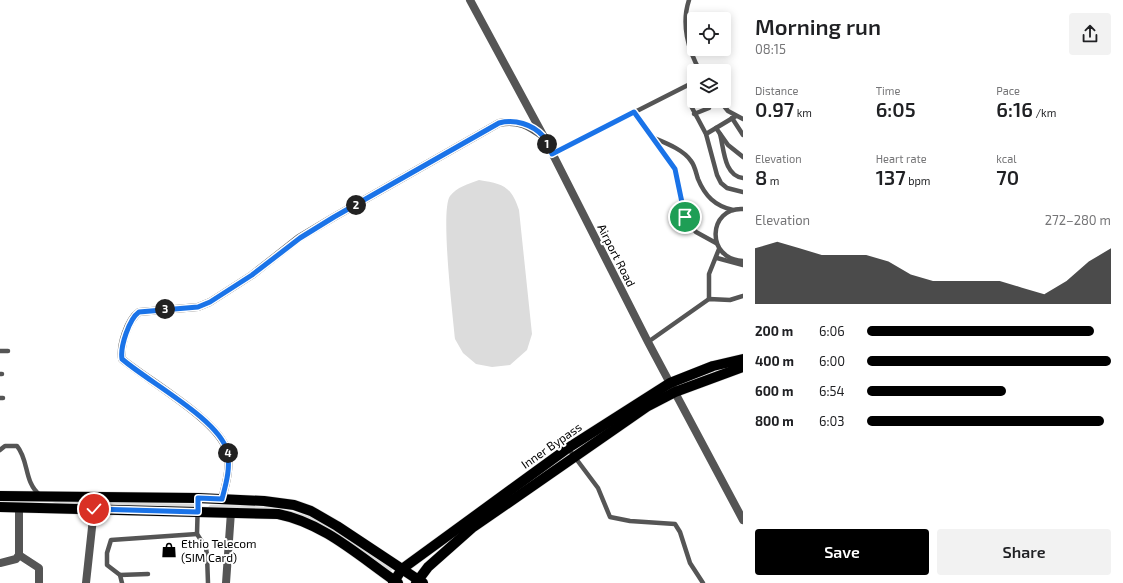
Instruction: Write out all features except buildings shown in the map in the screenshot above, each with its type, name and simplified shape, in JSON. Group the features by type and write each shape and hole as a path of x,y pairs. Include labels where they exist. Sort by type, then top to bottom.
{"main road":[{"name":"Inner Bypass","path":"395,582 402,569 568,448 672,387 713,366 743,359"},
{"name":"Inner Bypass","path":"420,582 428,567 472,528 648,406 672,387 743,367"},
{"path":"0,496 198,498 282,502 300,507 337,526 420,582"},
{"path":"0,507 278,514 307,523 395,582"}],"street":[{"name":"Airport Road","path":"470,0 544,136 648,342 743,520"},
{"path":"222,499 227,482 228,452 221,439 202,417 122,359 125,339 134,316 139,312 198,307 210,302 252,275 300,238 499,123 508,121 521,123 544,136"},
{"path":"19,507 19,556"},
{"path":"86,583 94,509"},
{"path":"226,583 231,512"},
{"path":"0,563 16,559 19,556"},
{"path":"19,556 39,568 39,583"}],"lane":[{"path":"689,0 686,12 687,41 692,58 696,64"},
{"path":"552,154 687,86"},
{"path":"692,108 694,114 706,134 715,169 721,183 727,188 743,192"},
{"path":"694,114 709,108"},
{"path":"726,108 734,117 743,135"},
{"path":"634,112 675,169 683,209 689,223 696,232 716,243"},
{"path":"706,134 734,117 743,120"},
{"path":"716,128 728,145 743,158"},
{"path":"720,134 729,170 734,176 743,178"},
{"path":"653,138 668,144 688,158 703,190 710,198 722,207 733,210"},
{"path":"743,209 733,210 727,213 718,223 716,230 716,243 719,249 730,258 743,261"},
{"path":"709,299 709,274 717,258 719,249"},
{"path":"717,258 743,265"},
{"path":"648,342 709,299 730,300 743,296"},
{"path":"0,351 8,351"},
{"path":"0,450 5,446 17,446 24,458 31,486 42,496 42,508"},
{"path":"568,448 598,488 610,517 630,521 675,524 678,527 690,563 703,583"},
{"path":"198,498 198,534 206,548 208,583"},
{"path":"122,583 120,575 107,565 107,552 111,540 198,534"},
{"path":"120,575 148,574"}],"shaded area":[{"path":"479,180 505,187 513,195 519,210 532,334 527,350 510,365 492,367 476,364 463,353 455,339 447,241 447,205 450,196 456,190"},
{"path":"59,501 194,504 196,507 52,506 52,503"},
{"path":"210,505 278,508 304,514 317,519 393,569 390,572 307,519 207,508"}],"place":[{"name":"Ethio Telecom (SIM Card)","path":"169,550"}],"route":[{"path":"94,509 198,512 198,498 222,499 227,482 228,452 221,439 202,417 122,359 121,357 125,339 134,316 139,312 164,309 182,310 198,307 210,302 252,275 300,238 334,217 384,190 454,147 499,123 514,121 526,125 544,136 552,154 634,112 675,169 685,217"}]}
